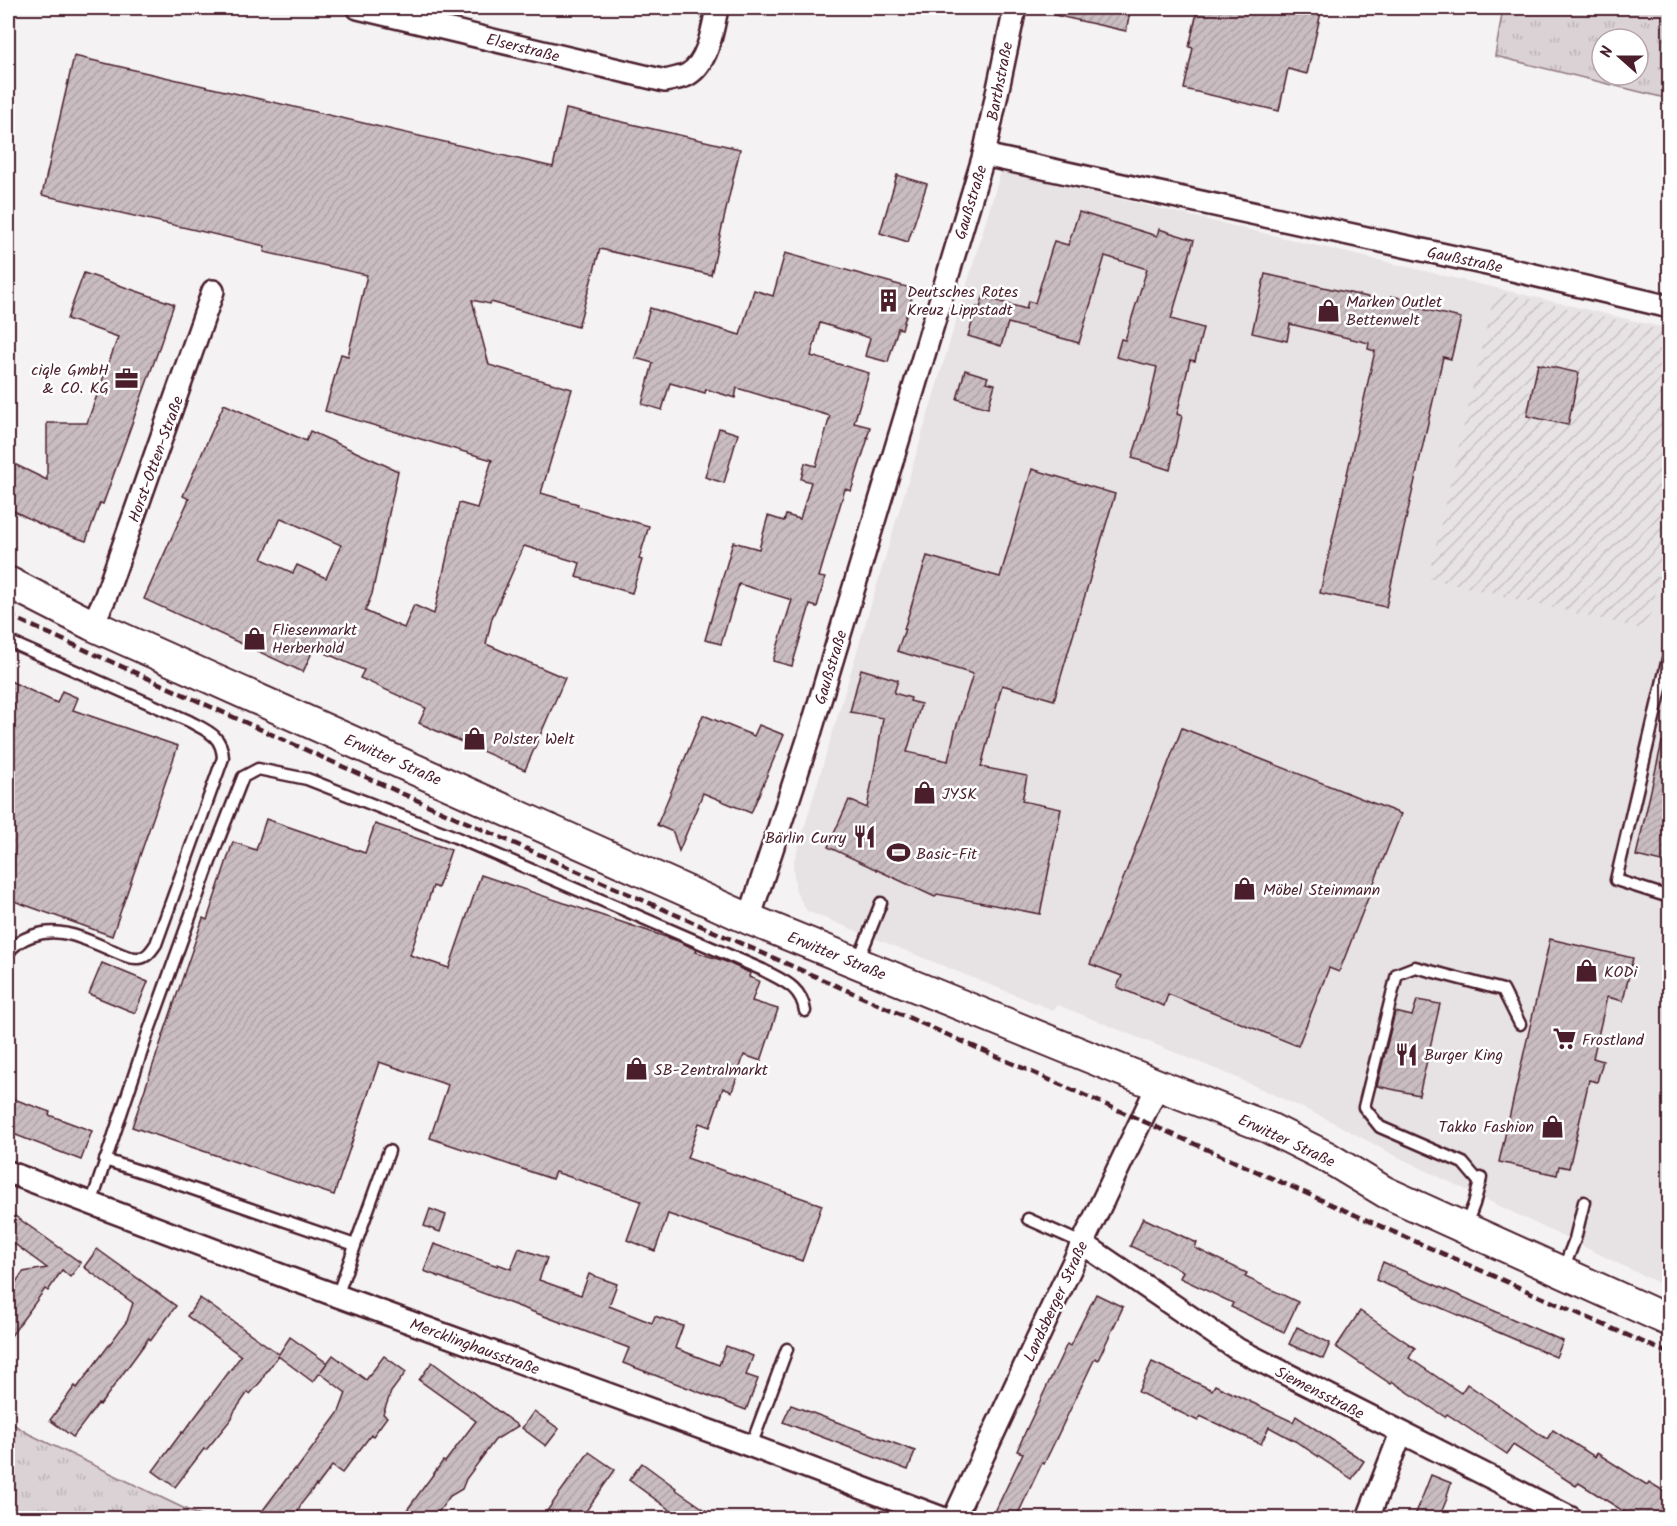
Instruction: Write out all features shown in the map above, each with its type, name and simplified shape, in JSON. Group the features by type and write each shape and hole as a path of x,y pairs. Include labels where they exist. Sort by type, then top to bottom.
{"main road":[{"name":"Erwitter Straße","path":"8,582 92,625 749,919 1269,1128 1327,1157 1385,1192 1670,1321"}],"street":[{"name":"Elserstraße","path":"358,8 664,81 688,74 703,58 717,8"},
{"name":"Barthstraße","path":"984,155 1015,8"},
{"name":"Gaußstraße","path":"749,919 809,737 984,155 1487,264 1670,307"},
{"name":"Horst-Otten-Straße","path":"92,625 105,598 213,291"},
{"name":"Landsberger Straße","path":"954,1518 1158,1085"},
{"name":"Mercklinghausstraße","path":"8,1172 337,1296 942,1518"},
{"name":"Siemensstraße","path":"1082,1243 1237,1349 1571,1518"},
{"path":"1368,1518 1401,1433"}],"lane":[{"path":"8,641 189,721 215,736 222,746 223,758 156,944 148,955 139,958 128,957 63,933 40,933 23,939 8,953"},
{"path":"1663,895 1616,880 1670,650"},
{"path":"91,1204 147,1036 211,859 243,777 258,769 307,778 443,832 764,970 799,992 805,1011"},
{"path":"857,963 881,903"},
{"path":"1464,1229 1481,1179 1464,1163 1380,1127 1364,1107 1397,974 1415,967 1503,990 1520,1024"},
{"path":"337,1296 389,1151"},
{"path":"105,1160 355,1245"},
{"path":"1562,1274 1575,1239 1584,1202"},
{"path":"1028,1219 1082,1243"},
{"path":"751,1446 787,1349"}],"shaded area":[{"path":"1001,171 1669,329 1669,1288 1392,1154 1329,1120 1233,1076 1058,1005 1053,1010 807,911 796,892 793,865"},
{"path":"1495,291 1669,332 1669,536 1647,630 1428,578"}],"green space":[{"path":"1503,8 1669,8 1669,99 1620,87 1650,87 1650,27 1590,27 1590,79 1495,56"},
{"path":"8,1421 29,1434 204,1518 8,1518"}],"building":[{"path":"1055,8 1131,8 1126,31 1054,15"},
{"path":"1198,8 1322,8 1307,74 1288,69 1279,111 1184,89 1193,48 1189,47"},
{"path":"74,56 553,167 566,109 740,149 711,275 600,249 578,327 491,302 490,304 472,300 489,365 572,389 541,493 578,504 577,506 649,526 632,593 576,577 580,563 524,546 492,618 486,644 565,678 525,770 419,723 426,708 360,678 364,670 314,648 303,672 144,599 189,499 183,496 224,404 306,441 310,431 398,471 372,594 365,611 404,628 414,605 434,614 459,503 477,508 492,460 325,411 341,354 348,356 367,275 264,252 265,246 42,195","holes":["281,518 341,545 326,578 297,565 293,573 262,559"]},
{"path":"897,175 927,184 908,242 880,233"},
{"path":"1079,212 1157,236 1159,229 1194,240 1171,319 1203,328 1195,361 1190,360 1177,414 1182,416 1170,470 1132,458 1148,408 1157,367 1116,357 1121,339 1125,340 1147,269 1105,256 1079,343 1008,323 1001,346 968,336 977,307 980,308 983,297 1026,309 1028,301 1035,303 1054,241 1068,245"},
{"path":"785,253 914,289 902,329 898,328 888,362 865,356 870,338 820,323 811,356 869,373 854,423 870,427 851,491 845,489 833,529 819,577 825,578 817,607 810,605 792,666 773,661 792,600 739,584 721,644 705,640 733,542 759,549 768,516 784,521 786,515 800,519 811,482 801,479 805,463 816,466 830,416 737,388 735,398 706,389 705,393 670,383 662,410 642,404 653,363 635,358 650,308 740,335 754,290 773,296"},
{"path":"84,273 174,304 103,504 100,503 86,541 48,528 8,508 8,461 47,480 47,423 87,423 118,337 67,319"},
{"path":"1265,274 1390,302 1391,296 1414,301 1413,307 1461,318 1451,359 1443,357 1386,607 1320,593 1375,351 1368,349 1369,343 1290,324 1287,341 1252,333"},
{"path":"1538,364 1579,373 1568,425 1527,416"},
{"path":"965,370 988,377 986,382 995,384 988,408 957,399"},
{"path":"719,428 738,434 724,483 705,477"},
{"path":"1032,469 1115,494 1054,700 1002,685 981,767 1027,776 1022,801 1061,809 1040,914 937,894 935,897 828,847 849,800 867,808 878,750 883,718 850,712 861,669 898,680 894,693 921,704 907,752 948,761 973,674 897,651 927,556 1000,577"},
{"path":"8,680 57,703 62,691 78,698 73,710 178,746 112,936 8,899"},
{"path":"703,715 754,736 759,725 784,735 751,813 703,793 679,851 673,832 657,825"},
{"name":"Möbel Steinmann","path":"1182,728 1401,814 1339,972 1329,968 1298,1046 1168,994 1164,1006 1141,997 1117,987 1122,976 1090,964"},
{"path":"1662,742 1670,743 1670,864 1636,856"},
{"path":"266,819 365,853 375,824 451,850 438,888 433,886 410,955 449,968 481,875 678,941 697,950 696,952 750,973 749,977 759,981 752,1001 778,1009 761,1061 744,1055 732,1092 723,1088 710,1127 699,1123 687,1158 822,1205 802,1261 668,1214 655,1251 627,1240 641,1201 555,1172 552,1179 430,1138 448,1085 379,1062 334,1195 132,1127 203,918 207,920 233,842 256,850"},
{"path":"1550,939 1633,958 1623,1001 1607,997 1593,1058 1603,1061 1597,1082 1589,1080 1569,1168 1559,1166 1557,1175 1499,1162"},
{"path":"102,963 148,982 135,1013 89,994"},
{"name":"Burger King","path":"1417,1000 1440,1004 1419,1095 1377,1086 1395,1012 1412,1016"},
{"path":"8,1097 50,1112 49,1115 92,1131 81,1160 8,1132"},
{"path":"430,1209 446,1215 440,1232 424,1226"},
{"path":"8,1211 81,1263 70,1277 62,1270 48,1291 45,1289 8,1340 8,1294 23,1272 47,1268 8,1239"},
{"path":"1143,1218 1197,1243 1195,1248 1247,1273 1245,1277 1298,1302 1284,1332 1231,1307 1233,1303 1180,1278 1183,1271 1130,1246"},
{"path":"434,1244 511,1269 519,1248 547,1258 539,1280 581,1295 589,1274 617,1284 609,1306 652,1323 655,1316 683,1326 675,1348 719,1365 726,1346 753,1356 746,1375 758,1379 746,1410 623,1363 629,1348 424,1271"},
{"path":"97,1249 176,1306 73,1437 50,1420 127,1321 133,1303 84,1267"},
{"path":"1383,1262 1563,1341 1556,1357 1376,1280"},
{"path":"1096,1294 1123,1307 1098,1360 1095,1358 1016,1518 992,1518 1023,1453 1017,1451 1027,1428 1067,1344 1070,1346"},
{"path":"200,1298 279,1354 290,1337 327,1363 333,1355 366,1380 384,1356 406,1372 391,1392 383,1414 387,1417 373,1436 371,1435 342,1473 332,1466 301,1504 296,1518 257,1518 339,1412 346,1393 320,1373 313,1382 278,1356 262,1380 250,1394 248,1392 232,1418 206,1450 204,1449 175,1487 153,1471 241,1356 187,1316"},
{"path":"1360,1311 1415,1348 1409,1358 1461,1393 1467,1384 1547,1439 1553,1430 1595,1457 1597,1453 1647,1485 1649,1482 1670,1495 1670,1518 1634,1518 1579,1483 1576,1486 1513,1445 1507,1454 1447,1414 1445,1417 1393,1382 1391,1384 1336,1347"},
{"path":"1297,1327 1330,1343 1323,1359 1289,1344"},
{"path":"432,1362 518,1426 495,1440 466,1479 462,1489 450,1496 434,1518 401,1518 476,1421 419,1380"},
{"path":"1152,1362 1212,1390 1215,1385 1293,1422 1296,1416 1364,1461 1352,1479 1295,1441 1269,1427 1261,1444 1200,1416 1198,1421 1138,1392"},
{"path":"791,1405 915,1451 908,1470 783,1422"},
{"path":"534,1411 559,1429 546,1446 522,1428"},
{"path":"589,1452 615,1470 581,1518 542,1518"},
{"path":"642,1463 717,1518 681,1518 629,1480"},
{"path":"1431,1475 1451,1483 1448,1496 1439,1518 1414,1518"}],"railway":[{"path":"8,615 432,807 1670,1354"}],"place":[{"name":"Deutsches Rotes Kreuz Lippstadt","path":"889,300"},
{"name":"Marken Outlet Bettenwelt","path":"1328,310"},
{"name":"ciqle GmbH & CO. KG","path":"127,378"},
{"name":"Fliesenmarkt Herberhold","path":"254,638"},
{"name":"Polster Welt","path":"475,738"},
{"name":"JYSK","path":"924,793"},
{"name":"Bärlin Curry","path":"864,837"},
{"name":"Basic-Fit","path":"898,853"},
{"name":"Möbel Steinmann","path":"1245,889"},
{"name":"KODi","path":"1586,971"},
{"name":"Frostland","path":"1564,1039"},
{"name":"Burger King","path":"1406,1054"},
{"name":"SB-Zentralmarkt","path":"636,1069"},
{"name":"Takko Fashion","path":"1552,1126"}]}
